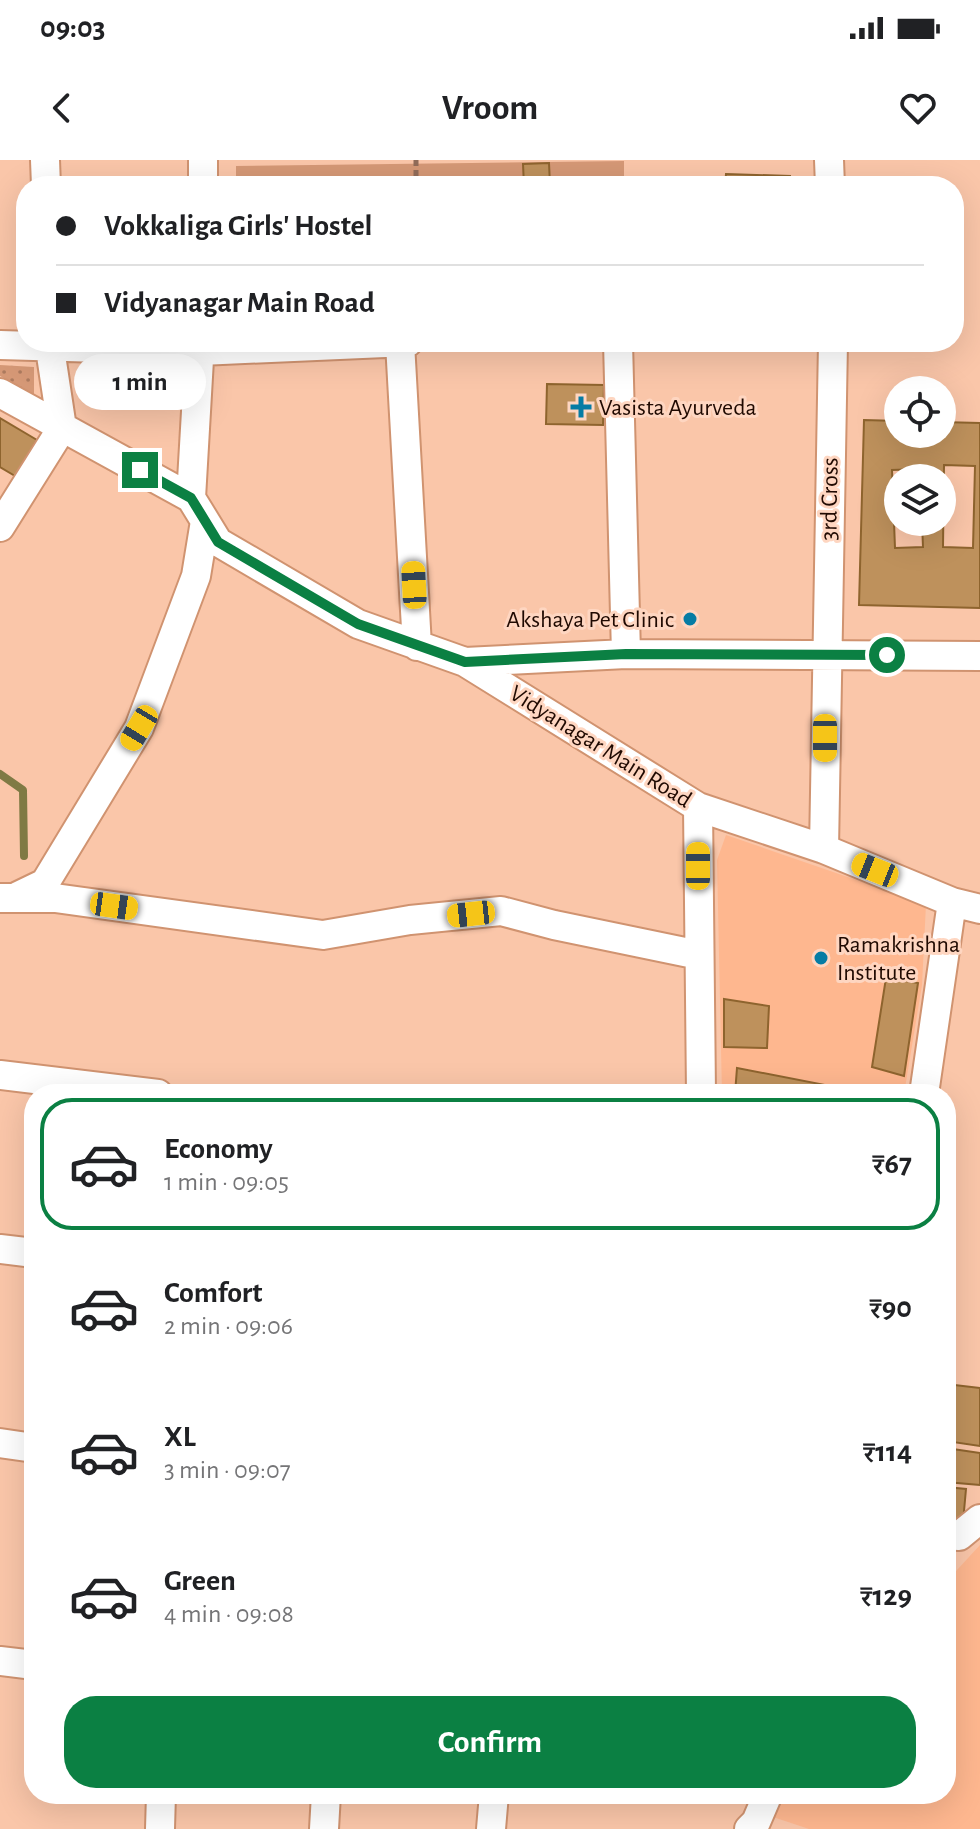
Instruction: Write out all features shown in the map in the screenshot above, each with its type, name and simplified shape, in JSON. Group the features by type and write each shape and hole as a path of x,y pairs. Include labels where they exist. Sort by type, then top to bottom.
{"street":[{"path":"0,527 62,428 50,352"},
{"path":"7,898 45,883 139,728 196,576 200,352"},
{"path":"401,352 417,646"},
{"path":"618,352 626,654"},
{"name":"3rd Cross","path":"824,849 825,655 833,352"},
{"name":"Vidyanagar Main Road","path":"0,393 198,509 218,542 358,624 465,662 698,807 824,849 952,902 980,909"},
{"path":"465,662 626,654 980,656"},
{"path":"698,807 701,1084"},
{"path":"7,898 55,898 323,935 410,920 501,911 699,955"},
{"path":"925,1084 952,902"},
{"path":"0,1075 75,1084"},
{"path":"0,1249 24,1252"},
{"path":"0,1443 24,1447"},
{"path":"0,1661 24,1664"},
{"path":"160,1829 161,1804"},
{"path":"324,1829 325,1804"},
{"path":"491,1829 493,1804"},
{"path":"759,1827 765,1804"}],"shaded area":[{"path":"624,161 624,176 236,176 236,166"},
{"path":"0,365 34,367 34,395 0,376"},
{"name":"Ramakrishna Institute","path":"726,835 926,904 922,985 906,1084 722,1084 717,860"},
{"path":"980,1545 980,1829 809,1829 773,1817 779,1804 956,1804 956,1571"}],"building":[{"path":"549,163 550,176 524,176 523,164"},
{"path":"726,174 790,176 726,176"},
{"path":"547,384 604,385 603,425 546,424"},
{"path":"0,418 37,440 15,476 0,467"},
{"path":"864,420 884,421 884,448 956,448 956,422 980,423 980,608 859,605"},
{"path":"886,978 918,983 904,1076 872,1067"},
{"path":"724,999 769,1006 767,1048 724,1047"},
{"path":"737,1068 820,1084 736,1084"},
{"path":"956,1385 980,1388 980,1446 956,1442"},
{"path":"956,1449 980,1453 980,1485 956,1483"},
{"path":"956,1488 966,1489 963,1522 956,1522"}],"waterway":[{"path":"0,774 23,790 24,856"}],"place":[{"name":"Vasista Ayurveda","path":"581,407"},
{"name":"Akshaya Pet Clinic","path":"690,619"},
{"name":"Ramakrishna Institute","path":"821,958"}],"route":[{"path":"140,470 191,498 218,542 358,624 465,662 626,654 887,655"}]}
